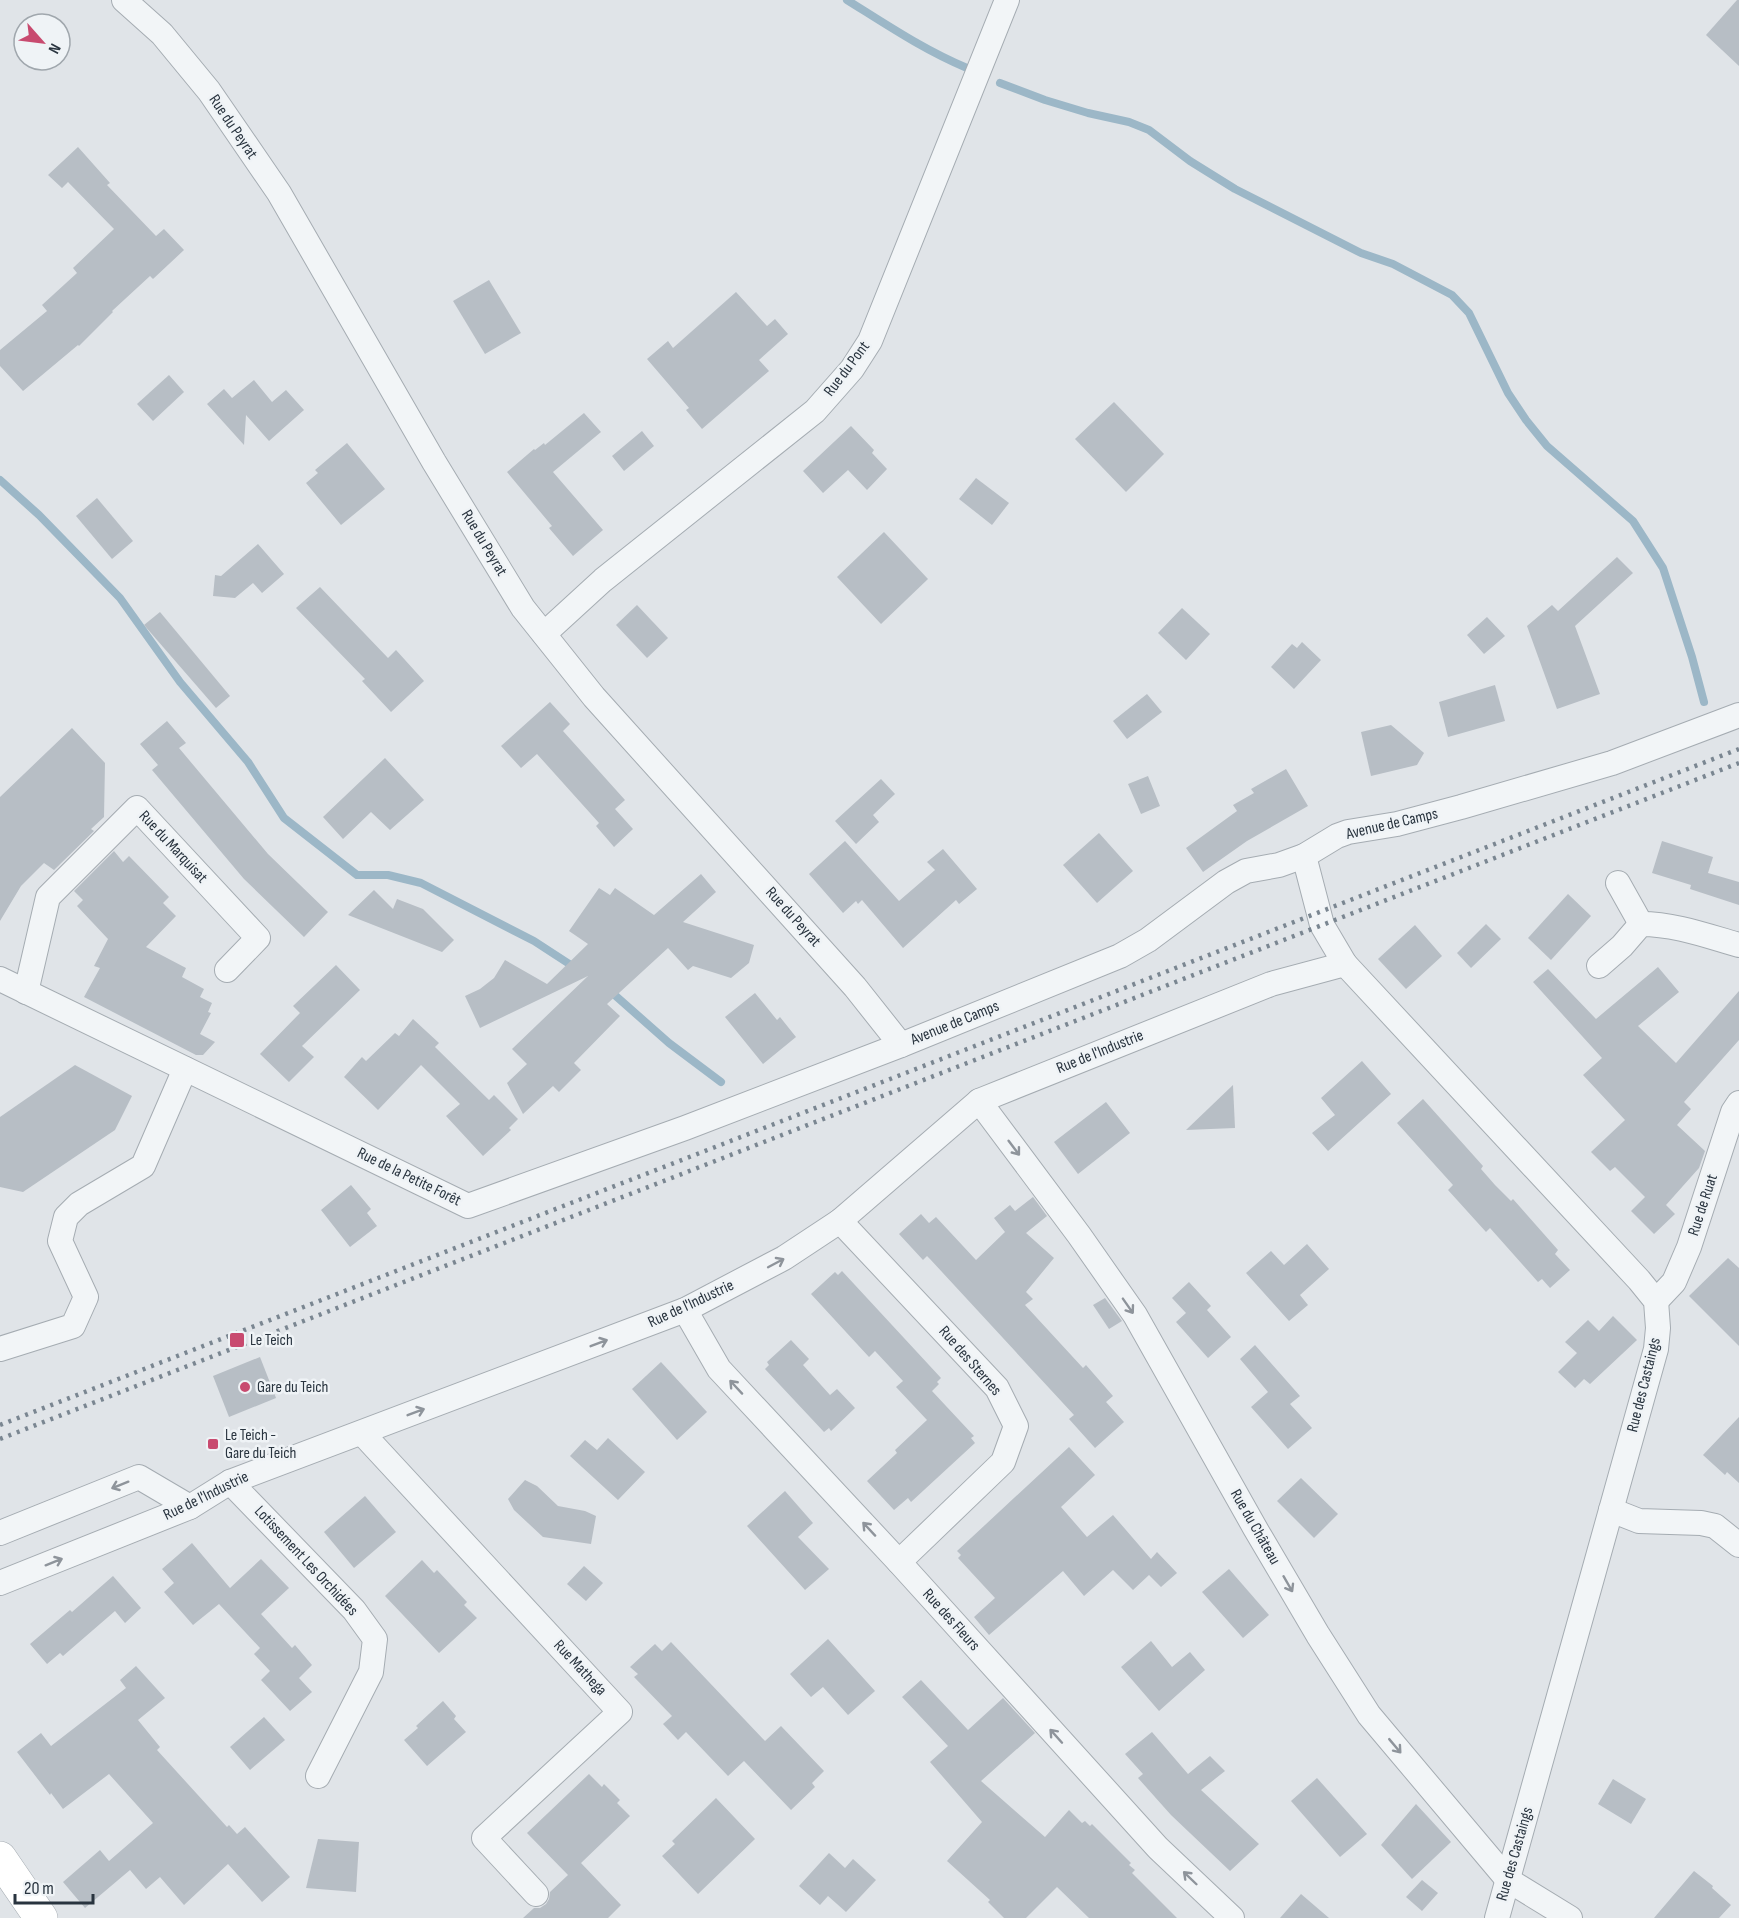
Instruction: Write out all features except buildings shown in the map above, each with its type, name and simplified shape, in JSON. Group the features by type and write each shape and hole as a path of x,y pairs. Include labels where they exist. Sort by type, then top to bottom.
{"main road":[{"path":"0,1858 41,1918"}],"street":[{"name":"Rue du Peyrat","path":"124,0 162,34 209,91 279,193 434,462 523,608 594,697 855,987 901,1045"},
{"name":"Rue du Pont","path":"544,634 603,580 815,411 852,369 870,340 1007,0"},
{"name":"Avenue de Camps","path":"901,1045 1120,956 1148,940 1226,882 1246,871 1279,865 1304,856 1336,836 1347,832 1405,822 1612,763 1739,715"},
{"name":"Rue du Marquisat","path":"26,992 48,897 137,807 258,938 227,970"},
{"path":"1304,856 1322,925 1345,964 1656,1301"},
{"path":"1618,883 1641,924"},
{"path":"1599,966 1622,946 1641,924 1680,927 1739,945"},
{"name":"Rue de l'Industrie","path":"0,1583 190,1507 230,1482 685,1310 784,1258 840,1221 979,1101 1271,984 1345,964"},
{"name":"Rue de la Petite Forêt","path":"0,979 468,1206 685,1128 901,1045"},
{"path":"0,1349 73,1326 86,1297 60,1241 66,1217 79,1204 143,1166 185,1069"},
{"name":"Rue du Château","path":"979,1101 1079,1235 1135,1315 1255,1528 1318,1635 1369,1715 1508,1880 1570,1918"},
{"name":"Rue de Ruat","path":"1656,1301 1674,1282 1689,1247 1739,1103"},
{"name":"Rue des Sternes","path":"840,1221 998,1388 1016,1426 1003,1462 899,1562"},
{"name":"Rue des Castaings","path":"1497,1918 1656,1349 1658,1328 1656,1301"},
{"name":"Rue des Fleurs","path":"685,1310 719,1369 899,1562 1158,1848 1232,1918"},
{"name":"Rue Mathega","path":"362,1433 620,1712 484,1838 536,1894"},
{"path":"0,1533 139,1477 190,1507"},
{"name":"Lotissement Les Orchidées","path":"230,1482 354,1610 375,1639 371,1672 318,1776"},
{"path":"1611,1510 1639,1521 1701,1523 1715,1526 1739,1545"}],"waterway":[{"path":"847,0 891,28 967,68"},
{"path":"1000,83 1045,100 1129,122 1149,130 1190,161 1235,189 1361,253 1393,264 1452,295 1469,313 1508,393 1526,420 1547,446 1633,521 1663,568 1704,702"},
{"path":"0,480 39,515 120,598 180,682 248,762 284,818 357,875 388,875 421,883 534,941 577,969"},
{"path":"609,990 669,1043 721,1082"}],"railway":[{"path":"0,1425 1739,749"},
{"path":"0,1439 1739,763"}],"place":[{"name":"Le Teich","path":"237,1340"},
{"name":"Gare du Teich","path":"245,1387"},
{"name":"Le Teich - Gare du Teich","path":"213,1444"}]}
